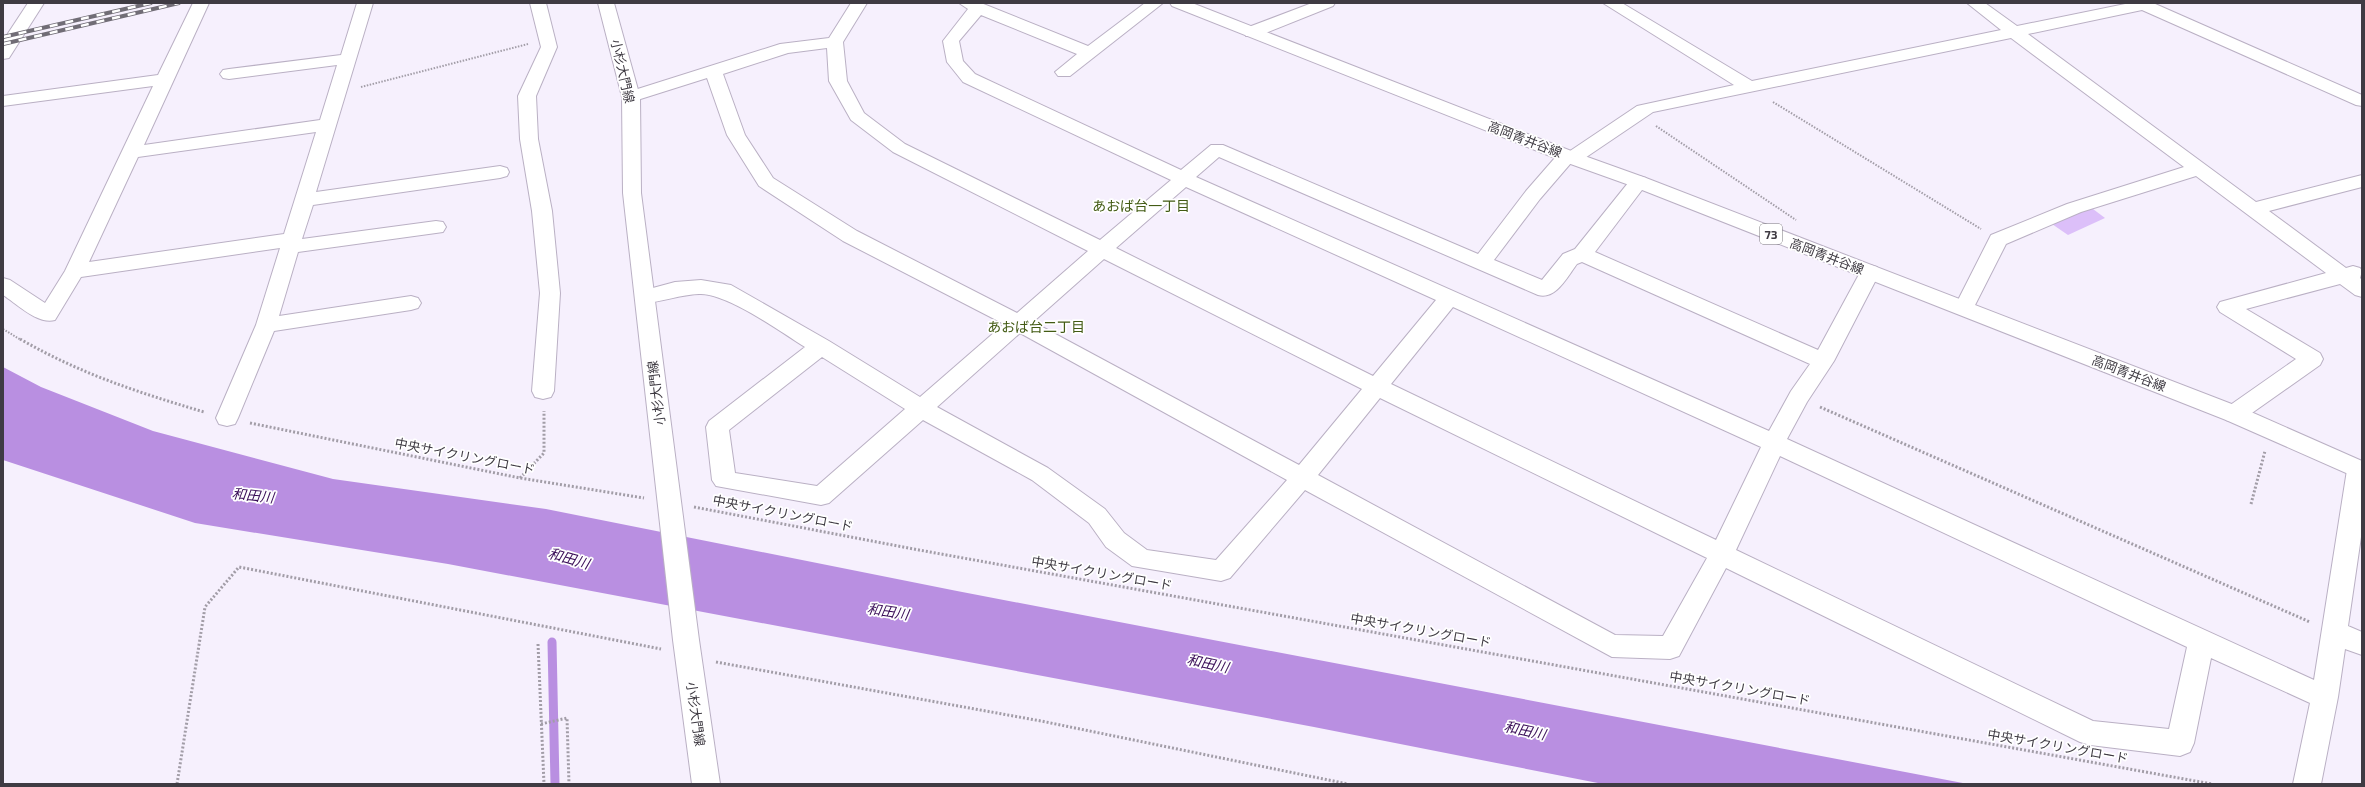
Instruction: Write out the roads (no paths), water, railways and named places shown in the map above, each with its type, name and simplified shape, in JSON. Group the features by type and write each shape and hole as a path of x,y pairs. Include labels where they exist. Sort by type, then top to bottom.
{"street":[{"path":"3,54 36,3"},
{"path":"3,285 48,316 75,271 163,80 201,3"},
{"path":"226,418 266,325 336,92 365,3"},
{"path":"538,3 549,47 546,57 527,96 529,139 542,211 550,293 544,391"},
{"name":"小杉大門線","path":"606,3 632,98 632,193 686,640 706,784"},
{"path":"859,3 835,42 838,81 857,116 899,148 1375,386 2090,733 2180,743 2201,643"},
{"path":"1064,72 1155,3"},
{"name":"高岡青井谷線","path":"1178,3 1569,157 1639,182 2234,414 2360,471"},
{"path":"1252,32 1328,3"},
{"path":"1611,3 1749,87"},
{"path":"1975,3 2254,209 2352,273 2362,290"},
{"path":"1481,264 1533,195 1569,157 1649,108 2144,5 2362,101"},
{"path":"1090,53 973,6 967,19 951,42 955,62 969,78 1184,177 1774,443 2201,643 2325,697"},
{"path":"632,98 713,70 786,48 835,42"},
{"path":"229,74 347,59"},
{"path":"713,70 736,135 766,182 850,236 1019,323 1612,646 1670,648 1721,555 1774,443 1799,397 1823,361 1870,272"},
{"path":"3,101 163,80"},
{"path":"130,152 326,125"},
{"path":"821,346 716,427 724,480 822,496 1184,177 1195,171 1217,149 1481,264 1545,290 1570,259 1582,254 1639,182"},
{"path":"1964,308 1998,240 2074,208 2199,169"},
{"path":"303,200 500,172"},
{"path":"2254,209 2362,181"},
{"path":"75,271 290,243 436,227"},
{"path":"1582,254 1823,361"},
{"path":"2234,414 2312,359 2227,307 2352,273"},
{"path":"645,297 675,290 701,287 724,290 821,346 922,409 1040,474 1097,516 1116,540 1141,559 1221,571 1303,477 1375,386 1450,297"},
{"path":"266,325 411,303"},
{"path":"2307,784 2325,697 2360,471"},
{"path":"2334,632 2362,644"}],"water":[{"name":"和田川","path":"3,367 41,387 153,431 333,479 546,509 957,591 1968,784 1603,784 1314,727 448,564 195,523 3,460"}],"waterway":[{"path":"552,642 555,784"}],"railway":[{"path":"3,37 151,3"},
{"path":"3,44 179,3"}],"district":[{"name":"あおば台一丁目","path":"1141,205"},
{"name":"あおば台二丁目","path":"1036,326"}]}
